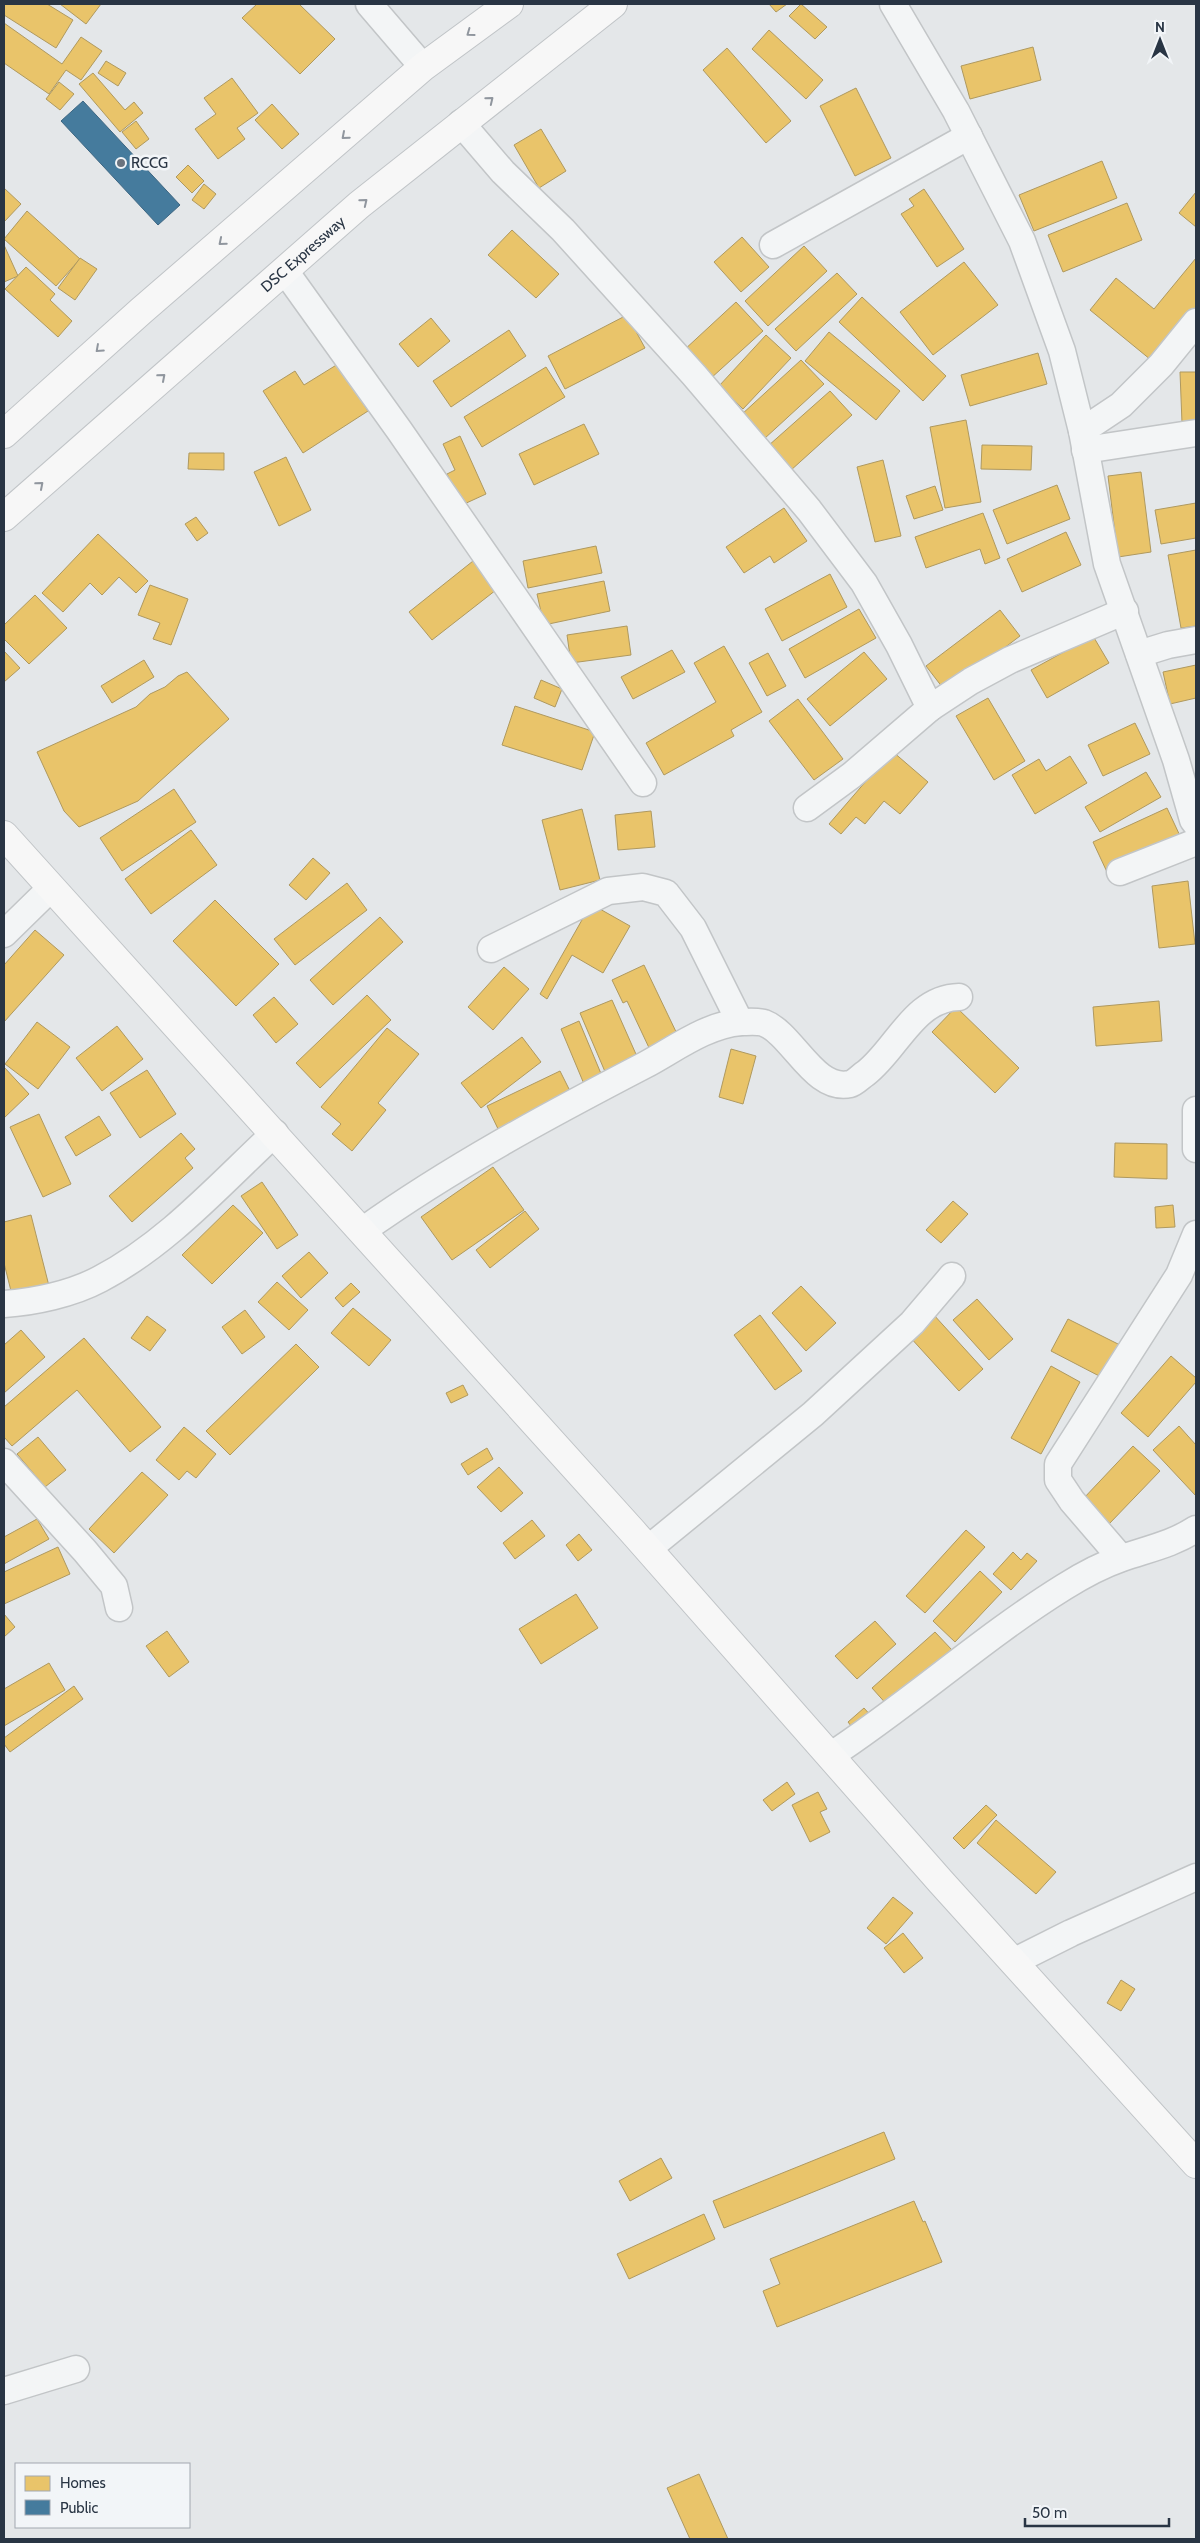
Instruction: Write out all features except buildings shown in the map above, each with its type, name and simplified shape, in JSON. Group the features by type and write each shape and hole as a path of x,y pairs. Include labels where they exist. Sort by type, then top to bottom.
{"main road":[{"path":"4,434 141,311 423,67 509,4"},
{"name":"DSC Expressway","path":"4,517 359,205 612,4"},
{"path":"4,834 648,1549 1013,1962 1196,2164"}],"street":[{"path":"369,4 423,67"},
{"path":"893,4 969,136 1022,241 1062,351 1084,440 1107,564 1125,611 1196,824"},
{"path":"461,123 503,172 563,230 694,375 809,510 864,583 930,708"},
{"path":"773,245 969,136"},
{"path":"285,271 399,430 643,783"},
{"path":"1084,440 1161,365 1196,322"},
{"path":"1084,440 1196,433"},
{"path":"807,808 852,776 930,708 971,681 1010,660 1125,611"},
{"path":"1139,654 1168,645 1196,640"},
{"path":"1120,872 1196,842"},
{"path":"4,934 52,888"},
{"path":"491,949 608,891 643,888 666,893 693,928 740,1022"},
{"path":"362,1231 422,1188 532,1123 665,1055 704,1031 740,1022 763,1022 783,1037 815,1073 838,1084 852,1084 880,1062 922,1010 945,998 959,997"},
{"path":"1196,1110 1196,1149"},
{"path":"4,1304 63,1293 98,1280 130,1261 156,1242 194,1209 275,1133"},
{"path":"1122,1558 1067,1494 1058,1480 1058,1464 1179,1275 1196,1234"},
{"path":"648,1549 813,1414 912,1323 952,1276"},
{"path":"4,1462 85,1551 114,1586 119,1608"},
{"path":"830,1756 870,1730 991,1636 1064,1587 1090,1572 1122,1558 1181,1539 1196,1529"},
{"path":"1013,1962 1071,1933 1196,1877"},
{"path":"4,2391 76,2369"}],"place":[{"name":"RCCG","path":"121,163"}]}
